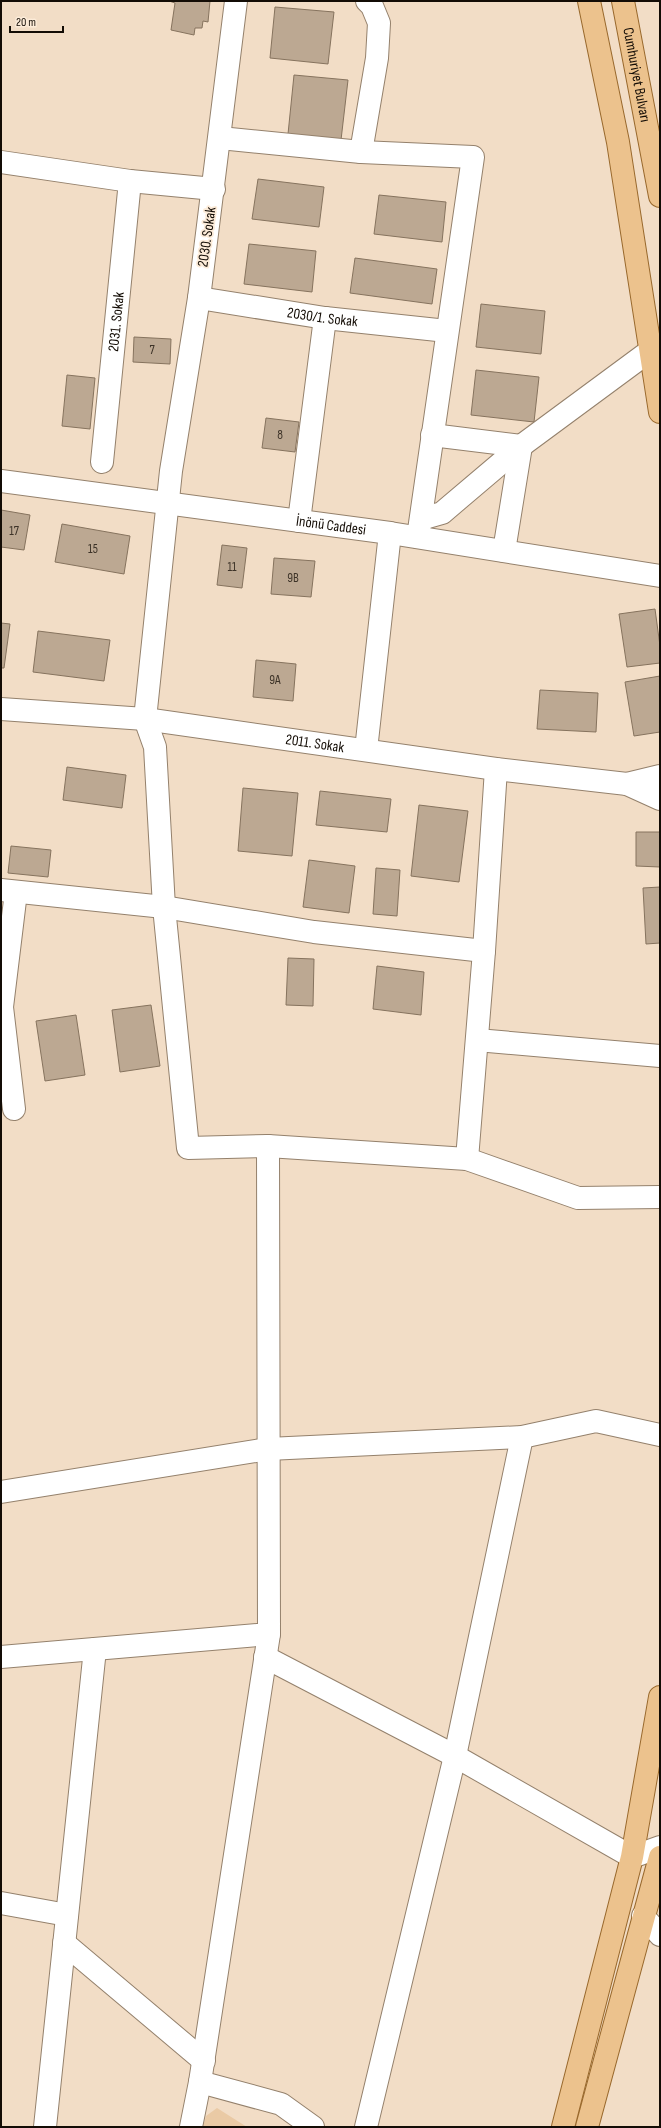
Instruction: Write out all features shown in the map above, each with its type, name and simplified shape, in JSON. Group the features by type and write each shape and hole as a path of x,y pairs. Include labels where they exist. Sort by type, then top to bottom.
{"main road":[{"path":"589,1 618,142 660,412"},
{"name":"Cumhuriyet Bulvarı","path":"623,1 660,196"},
{"path":"563,2127 632,1857 660,1697"},
{"path":"587,2127 660,1857"}],"street":[{"name":"2030. Sokak","path":"145,719 171,471 214,189 236,1"},
{"path":"361,152 377,58 379,23 372,6 367,1"},
{"path":"220,138 361,152 473,157 419,528"},
{"path":"1,162 130,181 214,189"},
{"name":"2031. Sokak","path":"102,462 130,181"},
{"name":"2030/1. Sokak","path":"198,298 325,318 447,331"},
{"path":"299,521 325,318"},
{"path":"419,528 442,512 521,446 651,350"},
{"path":"432,435 521,446"},
{"path":"504,551 521,446"},
{"name":"İnönü Caddesi","path":"1,480 167,504 390,533 419,528 504,551 660,576"},
{"path":"366,750 390,533"},
{"name":"2011. Sokak","path":"1,709 145,719 496,769 627,784"},
{"path":"145,719 155,747 164,907 188,1148 268,1146 467,1159 578,1198 660,1198"},
{"path":"467,1159 484,951 496,769"},
{"path":"627,784 660,776"},
{"path":"627,784 660,799"},
{"path":"14,1109 2,1007 9,891 164,907 314,932 484,951"},
{"path":"477,1040 660,1056"},
{"path":"191,2127 204,2061 269,1634 268,1146"},
{"path":"1,1492 268,1449 522,1436 596,1421 660,1435"},
{"path":"366,2127 455,1756 522,1436"},
{"path":"1,1657 269,1634"},
{"path":"45,2127 95,1649"},
{"path":"265,1657 455,1756 632,1857 660,1847"},
{"path":"1,1903 67,1915"},
{"path":"643,1916 660,1935"},
{"path":"64,1943 204,2061"},
{"path":"200,2082 281,2104 313,2127"}],"shaded area":[{"path":"217,2108 247,2127 203,2127 206,2116"}],"building":[{"path":"169,1 210,1 208,22 203,21 202,28 195,28 194,35 171,30 175,3"},
{"path":"275,7 334,12 328,64 270,58"},
{"path":"294,75 348,80 341,140 288,134"},
{"path":"258,179 324,187 319,227 252,219"},
{"path":"379,195 446,202 442,242 374,234"},
{"path":"249,244 316,251 312,292 244,284"},
{"path":"355,258 437,269 432,304 350,293"},
{"path":"481,304 545,311 541,354 476,347"},
{"path":"134,337 171,339 170,364 133,362"},
{"path":"476,370 539,377 534,422 471,415"},
{"path":"67,375 95,378 90,429 62,426"},
{"path":"266,418 299,422 295,452 262,448"},
{"path":"1,510 30,515 24,550 1,547"},
{"path":"62,524 130,536 124,574 55,562"},
{"path":"222,545 247,548 242,588 217,585"},
{"path":"274,558 315,561 311,597 271,594"},
{"path":"655,609 660,646 660,663 627,667 619,614"},
{"path":"1,623 10,624 4,668 1,668"},
{"path":"38,631 110,640 104,681 33,672"},
{"path":"256,660 296,664 293,701 253,697"},
{"path":"660,676 660,732 634,736 625,682"},
{"path":"540,690 598,693 596,732 537,729"},
{"path":"67,767 126,775 122,808 63,800"},
{"path":"243,788 298,793 292,856 238,851"},
{"path":"320,791 391,799 387,832 316,825"},
{"path":"419,805 468,811 459,882 411,876"},
{"path":"636,832 660,832 660,867 636,866"},
{"path":"11,846 51,850 48,877 8,873"},
{"path":"309,860 355,866 349,913 303,907"},
{"path":"376,868 400,870 397,916 373,914"},
{"path":"660,887 660,943 646,944 643,888"},
{"path":"288,958 314,959 313,1006 286,1005"},
{"path":"377,966 424,972 421,1015 373,1009"},
{"path":"151,1005 160,1066 120,1072 112,1010"},
{"path":"76,1015 85,1075 45,1081 36,1021"}]}
